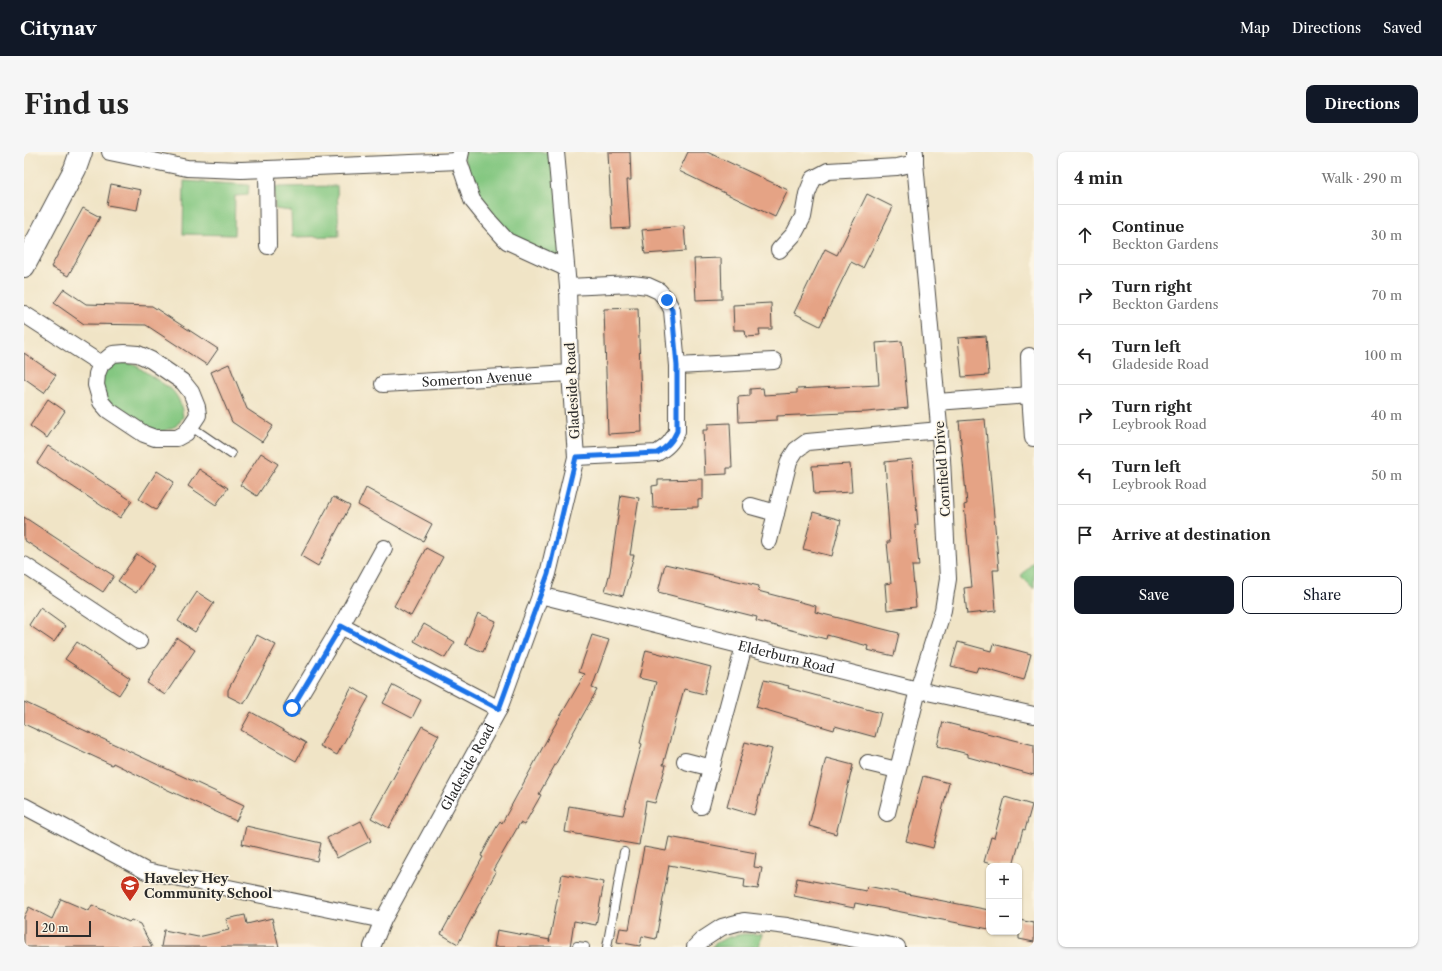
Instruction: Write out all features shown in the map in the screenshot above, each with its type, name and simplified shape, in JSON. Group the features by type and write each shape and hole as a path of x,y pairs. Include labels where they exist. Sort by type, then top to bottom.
{"street":[{"path":"24,266 75,169 81,152"},
{"path":"110,152 187,168 242,170 460,156 472,200 507,241 566,268"},
{"name":"Gladeside Road","path":"372,947 383,920 499,709 548,574 576,457 570,373 568,287 556,152"},
{"name":"Cornfield Drive","path":"779,250 794,234 803,217 807,194 813,179 828,171 897,166 915,157 940,430 948,579 943,610 918,690 887,813"},
{"path":"267,169 268,246"},
{"path":"568,287 632,284 648,286 659,291 667,300 672,310 677,366 677,431 673,440 666,448 657,453 576,457"},
{"path":"24,314 101,364"},
{"path":"125,353 138,354 151,360 183,382 191,392 197,407 198,415 186,432 177,438 155,438 144,434 108,410 101,402 96,385 97,374 101,364 113,354 125,353"},
{"path":"1029,356 1033,438"},
{"path":"677,366 774,361"},
{"name":"Somerton Avenue","path":"383,384 570,373"},
{"path":"937,402 1030,395"},
{"path":"769,541 789,461 796,450 807,442 940,430"},
{"path":"751,506 776,513"},
{"path":"292,708 341,626 384,548"},
{"path":"24,565 139,642"},
{"name":"Elderburn Road","path":"540,595 918,690 1034,715"},
{"path":"341,626 499,709"},
{"path":"701,806 744,646"},
{"path":"685,761 712,768"},
{"path":"868,763 898,770"},
{"path":"24,806 146,871 383,920"},
{"path":"695,947 702,940 722,927 744,921 787,926 897,947"}],"lane":[{"path":"190,426 231,454"},
{"path":"607,947 624,852"}],"green space":[{"path":"461,152 556,152 566,268 489,221"},
{"path":"184,181 249,185 248,195 235,196 234,235 183,234"},
{"path":"337,186 339,236 292,237 291,211 275,209 274,187"},
{"path":"123,362 135,365 174,392 180,402 183,417 176,426 164,431 149,431 106,400 100,379 110,365"},
{"path":"1034,561 1034,589 1021,576"},
{"path":"743,934 762,934 759,947 711,947 722,940"}],"building":[{"path":"608,152 630,152 631,180 627,180 630,228 612,229"},
{"path":"688,152 707,152 788,190 775,217 679,171"},
{"path":"111,184 141,190 137,210 107,205"},
{"path":"867,194 893,207 863,268 851,262 820,326 794,313 825,249 837,255"},
{"path":"83,208 100,217 68,276 51,267"},
{"path":"684,226 686,251 645,254 642,230"},
{"path":"721,258 722,299 696,300 694,259"},
{"path":"64,289 86,304 152,306 218,349 207,365 146,325 84,324 54,303"},
{"path":"771,303 772,329 759,329 760,336 746,337 745,330 734,330 733,305"},
{"path":"638,308 642,432 608,434 604,309"},
{"path":"986,336 989,375 962,377 958,338"},
{"path":"902,341 908,408 867,412 777,416 777,420 739,422 738,397 750,396 750,389 763,388 764,395 797,393 797,389 879,385 876,343"},
{"path":"24,353 56,375 44,392 24,378"},
{"path":"229,364 247,409 273,426 262,442 232,422 211,372"},
{"path":"48,399 65,411 47,438 30,426"},
{"path":"985,419 999,570 993,570 996,611 967,614 964,588 972,587 964,505 967,504 959,421"},
{"path":"730,423 732,468 727,468 727,474 705,475 703,430 708,430 708,424"},
{"path":"48,446 132,501 120,518 37,463"},
{"path":"261,453 278,464 257,496 240,485"},
{"path":"912,459 918,525 915,525 919,566 912,566 916,607 887,610 885,584 891,583 887,542 890,542 885,462"},
{"path":"850,464 852,492 814,494 812,466"},
{"path":"199,469 228,488 216,505 188,486"},
{"path":"157,471 174,482 156,510 139,499"},
{"path":"703,479 703,499 698,500 698,507 653,508 652,486 658,485 658,480"},
{"path":"366,488 432,524 423,541 358,505"},
{"path":"621,495 639,498 630,555 634,555 623,596 605,591 610,572"},
{"path":"333,497 350,506 318,566 301,556"},
{"path":"813,512 841,520 832,556 803,549"},
{"path":"24,517 114,576 103,592 24,540"},
{"path":"426,548 443,557 411,616 394,606"},
{"path":"137,554 154,566 136,593 118,581"},
{"path":"665,564 759,586 758,591 816,606 815,612 899,633 894,656 867,650 868,646 827,635 826,639 756,621 757,617 658,592"},
{"path":"197,592 214,603 195,632 178,621"},
{"path":"40,608 65,626 54,642 29,625"},
{"path":"478,613 496,621 483,652 465,644"},
{"path":"424,624 455,642 445,658 414,641"},
{"path":"257,635 276,645 244,704 228,696 228,690"},
{"path":"592,635 609,640 592,688 597,690 539,794 541,795 524,825 520,823 493,870 496,872 458,944 441,934 483,857 481,856 500,821 502,823 551,732 585,674 579,672"},
{"path":"177,638 195,650 165,695 147,683"},
{"path":"77,642 130,678 119,695 65,659"},
{"path":"958,642 991,651 993,644 1031,654 1024,680 978,667 976,672 951,666"},
{"path":"646,650 711,667 704,694 684,689 663,765 666,765 655,803 646,801 639,845 565,832 569,806 623,815 642,744 640,743 656,682 639,678"},
{"path":"764,680 881,713 875,737 835,726 834,730 756,707"},
{"path":"393,685 421,700 412,718 383,703"},
{"path":"352,687 369,697 337,755 320,746"},
{"path":"24,702 244,805 236,821 113,763 112,765 24,724"},
{"path":"251,712 306,743 296,761 241,730"},
{"path":"943,722 1034,745 1034,775 968,757 968,754 937,746"},
{"path":"422,726 439,735 389,828 371,818"},
{"path":"745,742 772,749 754,815 727,807"},
{"path":"826,758 853,765 836,834 809,826"},
{"path":"923,776 949,783 933,848 906,841"},
{"path":"1005,797 1032,805 1025,830 1023,829 1014,863 984,862 991,837 994,838"},
{"path":"361,821 371,841 337,858 327,838"},
{"path":"246,826 321,843 317,861 242,844"},
{"path":"669,837 756,853 754,867 762,868 758,889 744,887 745,879 669,865 656,939 642,936 640,946 617,942 620,928 629,929 644,847 666,851"},
{"path":"562,874 604,882 596,925 574,921 570,947 494,947 497,930 549,940"},
{"path":"797,878 866,891 867,886 986,909 986,928 855,903 854,908 794,896"},
{"path":"61,899 89,911 92,905 129,922 131,920 140,924 152,947 24,947 24,917 29,907 52,919"},
{"path":"245,915 247,924 272,918 279,947 161,947 164,930 198,937 229,930 226,919"},
{"path":"1022,921 1034,923 1034,942 1019,939 1019,935 1022,935"}],"place":[{"name":"Haveley Hey Community School","path":"130,902"}],"route":[{"path":"292,708 341,626 499,709 548,574 576,457 657,453 666,448 673,440 677,431 677,366 672,310 667,300"}]}
